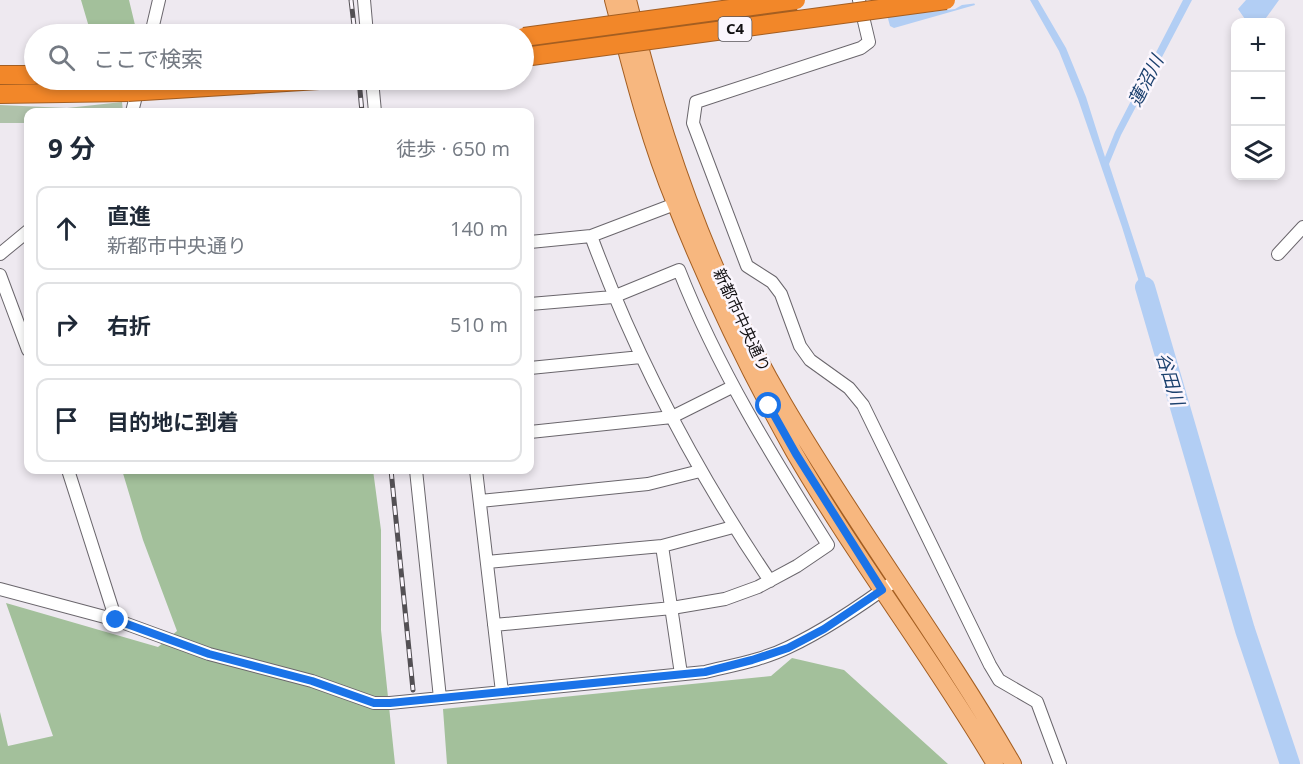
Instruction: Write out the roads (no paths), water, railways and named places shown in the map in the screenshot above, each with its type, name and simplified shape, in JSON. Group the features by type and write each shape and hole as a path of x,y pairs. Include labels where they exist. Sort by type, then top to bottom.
{"highway":[{"name":"C4","path":"534,36 796,0"},
{"name":"C4","path":"534,56 946,0"},
{"path":"0,75 24,75"},
{"path":"0,94 67,90"}],"main road":[{"name":"新都市中央通り","path":"613,0 633,77 675,204 713,295 769,406 796,454 970,694 1013,764"},
{"name":"新都市中央通り","path":"628,0 645,71 670,148 727,291 783,403 995,764"}],"street":[{"path":"153,24 159,0"},
{"path":"364,0 366,24"},
{"path":"859,0 869,42 861,48 696,102 693,123 747,266 771,282 781,294 800,346 810,360 849,388 863,405 990,665 999,680 1037,702 1060,764"},
{"path":"132,108 134,90"},
{"path":"373,90 375,108"},
{"path":"534,242 591,236 675,204"},
{"path":"1278,254 1303,227"},
{"path":"0,254 24,234"},
{"path":"591,236 613,297 700,471 733,527 770,581"},
{"path":"494,625 672,608 724,598 747,592 770,581 798,566 828,545 765,445 732,387 693,307 679,270 613,297 534,304"},
{"path":"0,275 24,339"},
{"path":"534,368 641,357"},
{"path":"534,432 672,417 732,387"},
{"path":"480,501 648,484 700,471"},
{"path":"69,474 116,620"},
{"path":"416,474 440,698"},
{"path":"477,474 502,692"},
{"path":"487,562 662,546 733,527"},
{"path":"662,546 681,674"},
{"path":"0,588 116,620 209,654 312,681 374,703 705,672 788,648 824,629 889,585"}],"water":[{"path":"883,0 973,0 975,5 894,28 890,26"},
{"name":"蓮沼川","path":"1030,0 1038,0 1066,48 1086,97 1105,157 1115,132 1183,0 1192,0 1121,135 1109,164 1157,311 1149,314 1078,99 1059,51"},
{"path":"1246,0 1279,0 1266,18 1244,18 1238,9"}],"waterway":[{"name":"谷田川","path":"1145,287 1245,630 1290,764"}],"railway":[{"path":"351,0 354,24"},
{"path":"360,90 362,108"},
{"path":"391,474 413,690"}]}
